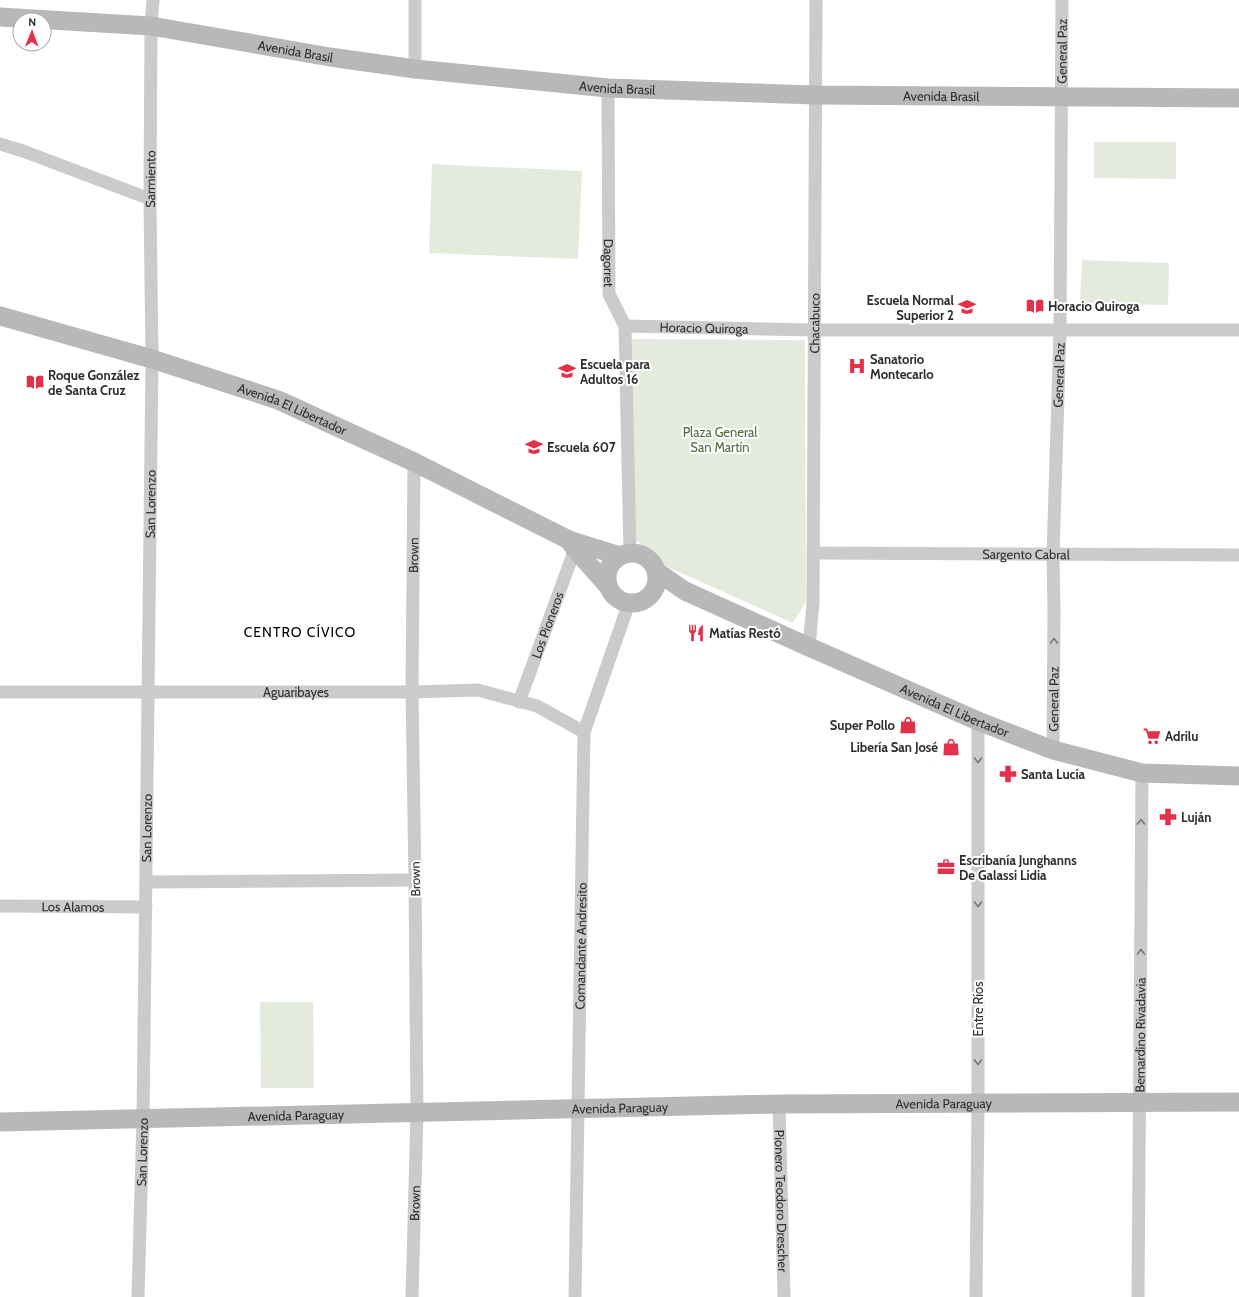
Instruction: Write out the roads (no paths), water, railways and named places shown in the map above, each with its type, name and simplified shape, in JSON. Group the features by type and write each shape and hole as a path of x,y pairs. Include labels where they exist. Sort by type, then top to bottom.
{"main road":[{"name":"Avenida Brasil","path":"0,17 151,26 330,57 415,69 608,88 815,95 1239,98"},
{"name":"Avenida El Libertador","path":"0,316 152,359 278,400 414,462 572,545 625,555"},
{"name":"Avenida El Libertador","path":"572,545 608,586"},
{"path":"625,555 641,555 651,561 656,571 657,582 653,592 645,600 634,603 623,601 614,595 608,586 607,574 611,564 625,555"},
{"name":"Avenida El Libertador","path":"656,571 685,591 809,647 978,720 1053,750 1142,773 1239,776"},
{"name":"Avenida El Libertador","path":"653,592 685,591"},
{"name":"Avenida Paraguay","path":"0,1122 779,1104 1239,1102"}],"street":[{"name":"Sarmiento","path":"152,359 150,199 151,26 153,0"},
{"path":"415,0 415,69"},
{"name":"Chacabuco","path":"809,647 813,603 816,0"},
{"name":"General Paz","path":"1053,750 1053,555 1060,331 1060,97 1062,0"},
{"name":"Dagorret","path":"608,88 609,294 625,326 625,555"},
{"path":"0,144 23,151 150,199"},
{"name":"Horacio Quiroga","path":"625,326 814,330 1239,330"},
{"name":"San Lorenzo","path":"138,1297 147,882 152,359"},
{"name":"Brown","path":"412,1297 416,1113 415,880 412,692 414,462"},
{"name":"Los Pioneros","path":"519,702 572,545"},
{"name":"Sargento Cabral","path":"813,553 1239,555"},
{"name":"Comandante Andresito","path":"575,1297 584,732 629,603"},
{"name":"Aguaribayes","path":"0,692 412,692 478,690 536,706 584,732"},
{"name":"Entre Ríos","path":"976,1297 978,1103 978,720"},
{"name":"Bernardino Rivadavia","path":"1138,1297 1142,773"},
{"path":"147,882 415,880"},
{"name":"Los Alamos","path":"0,906 146,907"},
{"name":"Pionero Teodoro Drescher","path":"779,1104 784,1297"}],"place":[{"name":"Horacio Quiroga","path":"1035,306"},
{"name":"Escuela Normal Superior 2","path":"967,307"},
{"name":"Sanatorio Montecarlo","path":"857,366"},
{"name":"Escuela para Adultos 16","path":"567,371"},
{"name":"Roque González de Santa Cruz","path":"35,382"},
{"name":"Escuela 607","path":"534,447"},
{"name":"Matías Restó","path":"696,633"},
{"name":"Super Pollo","path":"908,725"},
{"name":"Adrilu","path":"1152,736"},
{"name":"Libería San José","path":"951,747"},
{"name":"Santa Lucía","path":"1008,774"},
{"name":"Luján","path":"1168,817"},
{"name":"Escribanía Junghanns De Galassi Lidia","path":"946,867"}],"district":[{"name":"CENTRO CÍVICO","path":"300,632"}],"park label":[{"name":"Plaza General San Martín","path":"720,440"}]}
